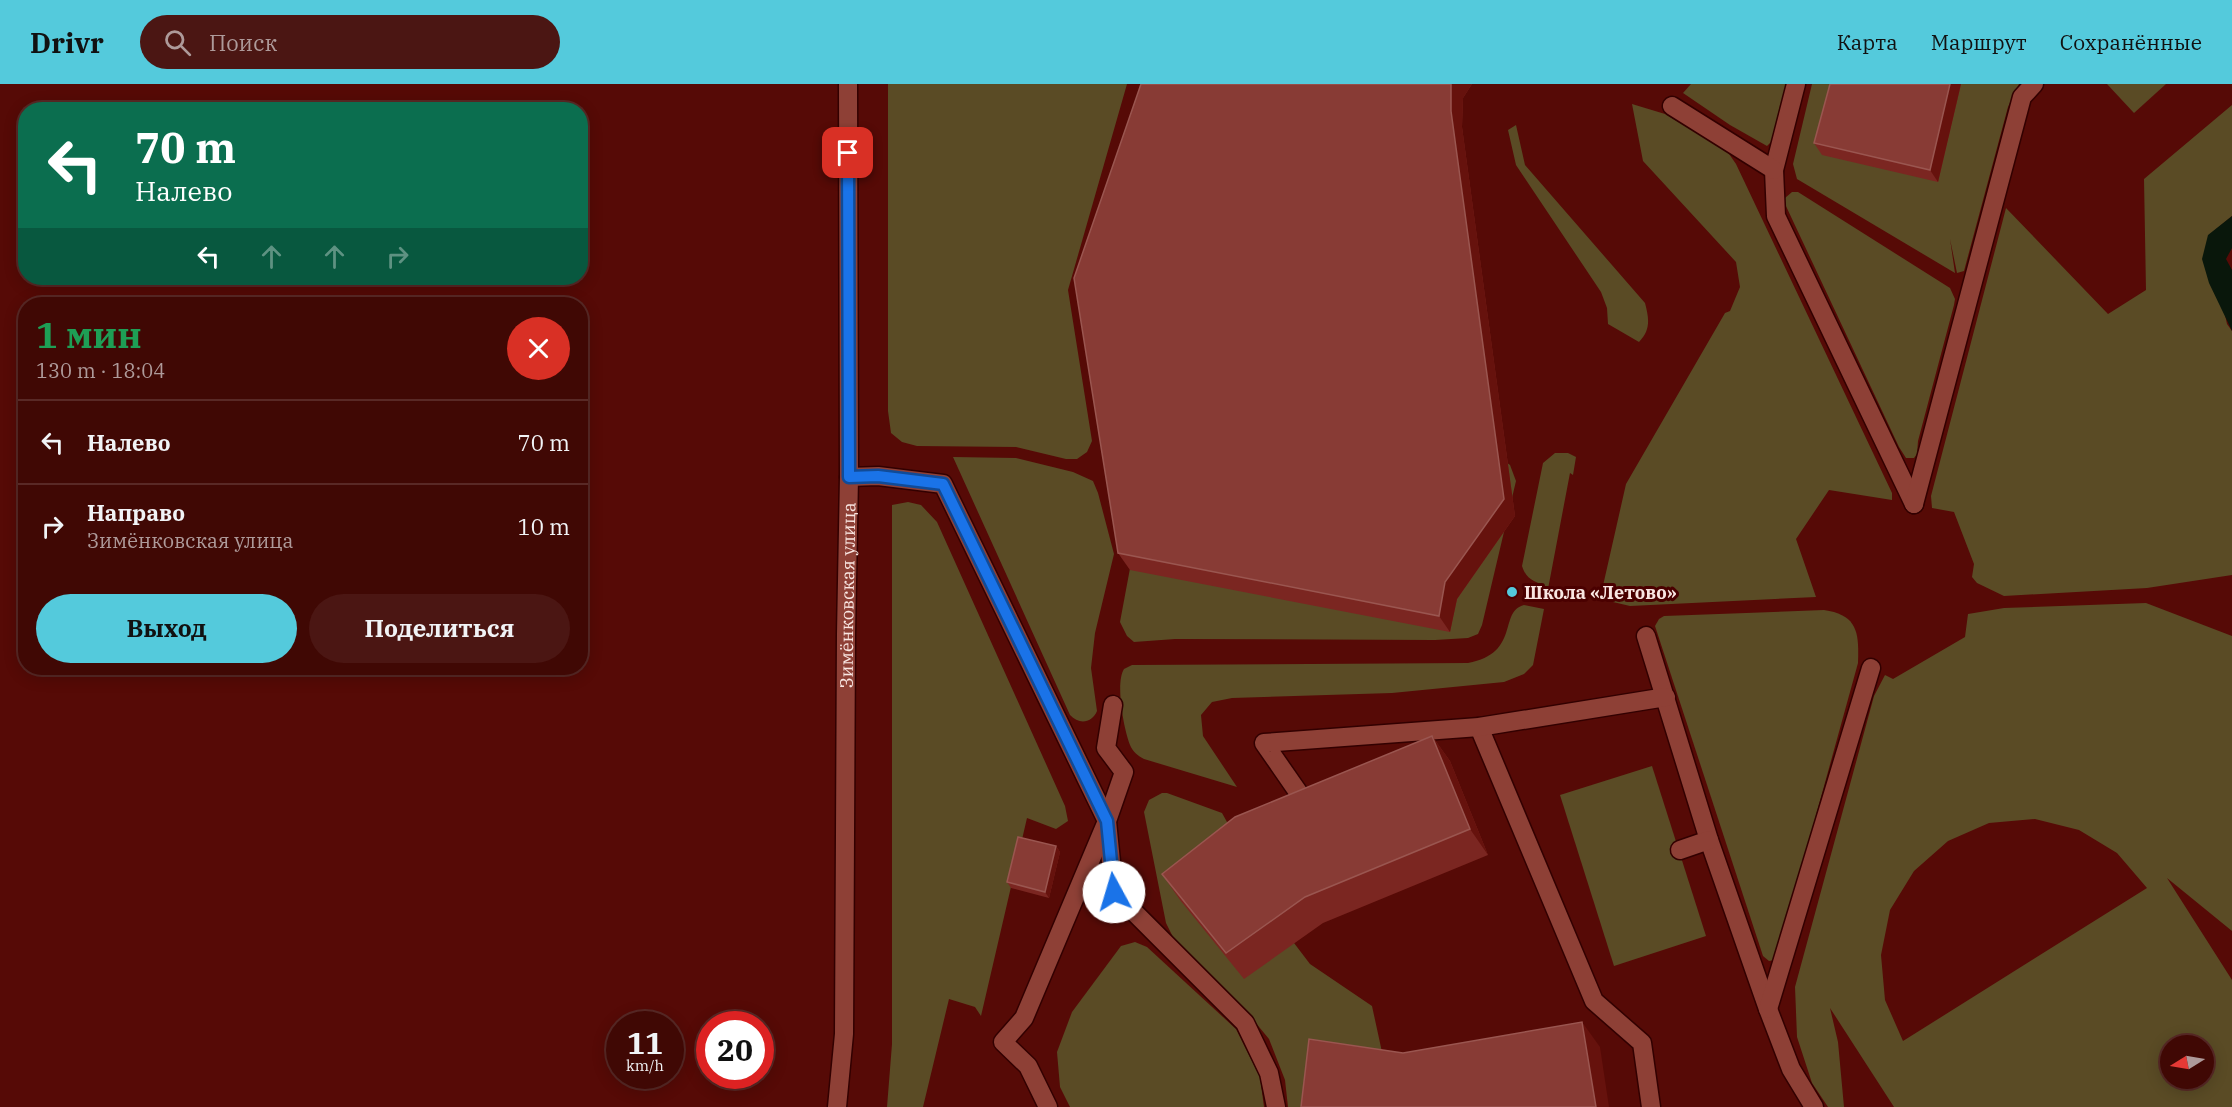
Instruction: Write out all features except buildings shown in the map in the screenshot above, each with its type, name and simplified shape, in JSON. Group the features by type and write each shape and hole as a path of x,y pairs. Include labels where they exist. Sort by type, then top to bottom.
{"street":[{"name":"Зимёнковская улица","path":"837,1107 844,1034 845,645 849,477 848,84"},
{"path":"1796,84 1774,170 1776,216 1914,504 2022,96 2034,84"},
{"path":"1672,106 1774,170"},
{"path":"849,477 878,476 943,484 1107,821 1114,892 1245,1023 1269,1073 1276,1107"},
{"path":"1646,636 1709,840 1768,1009 1791,1069 1814,1107"},
{"path":"1768,1009 1871,668"},
{"path":"1298,792 1264,743 1479,727 1666,698"},
{"path":"1048,1107 1028,1066 1003,1042 1024,1018 1107,821 1124,771 1106,748 1113,705"},
{"path":"1479,727 1594,1000 1642,1043 1651,1107"},
{"path":"1680,850 1709,840"}],"shaded area":[{"path":"888,84 1127,84 1068,290 1092,441 1087,452 1077,459 1066,459 1016,447 917,446 902,442 891,433 888,411"},
{"path":"1691,84 1786,84 1771,142 1767,146 1730,125 1683,93"},
{"path":"1812,84 2019,84 2008,107 1964,271 1957,273 1950,239 1955,273 1797,179 1793,164"},
{"path":"2107,84 2166,84 2134,113"},
{"path":"1632,104 1665,114 1727,151 1736,164 1892,493 1892,500 1829,490 1796,539 1816,597 1630,606 1600,599 1626,484 1725,313 1730,311 1740,287 1736,262 1643,161"},
{"path":"2232,105 2232,216 2208,236 2227,324 2232,331 2232,575 2147,588 2004,596 1977,583 1972,577 1974,564 1954,512 1932,508 1931,496 2006,208 2108,314 2146,290 2144,179"},
{"path":"1516,125 1525,165 1645,303 1648,324 1646,333 1639,342 1608,324 1607,308 1601,292 1516,165 1508,130"},
{"path":"1792,192 1798,192 1950,288 1955,299 1954,305 1918,441 1917,454 1914,458 1906,458 1899,447 1785,204 1785,198"},
{"path":"2232,216 2232,248 2226,259 2232,270 2232,331 2209,283 2202,259 2208,235"},
{"path":"1555,453 1568,453 1576,457 1573,475 1570,473 1548,589 1529,578 1522,566 1543,463"},
{"path":"953,457 1016,458 1073,472 1093,481 1114,554 1095,633 1091,668 1097,711 1089,720 1077,720 1070,715"},
{"path":"1499,457 1510,465 1516,481 1478,634 1468,638 1435,640 1175,639 1134,642 1127,636 1120,622 1131,563"},
{"path":"908,502 921,505 937,522 1065,806 1068,821 1056,829 1027,818 981,1016 975,1007 949,999 923,1107 887,1107 892,1044 892,505"},
{"path":"2146,603 2232,636 2232,931 2167,878 2232,980 2232,1107 1894,1107 1830,1008 1838,1042 1844,1107 1828,1107 1812,1083 1797,1037 1795,987 1874,696 1885,675 1893,679 1965,637 1968,614 2004,608","holes":["2035,819 2079,830 2117,853 2147,888 1903,1041 1885,1000 1881,955 1890,910 1914,871 1948,841 1989,823"]},
{"path":"1524,605 1544,609 1533,665 1524,674 1504,682 1392,693 1232,698 1212,702 1201,715 1203,736 1237,787 1144,759 1136,754 1130,745 1123,718 1120,685 1124,669 1132,665 1468,663 1485,658 1495,651 1502,642 1516,609"},
{"path":"1824,610 1844,616 1854,627 1858,643 1858,663 1778,953 1775,960 1769,961 1763,956 1655,626 1664,616"},
{"path":"1652,766 1706,936 1614,966 1560,795"},
{"path":"1162,793 1222,813 1294,943 1310,964 1372,1006 1387,1075 1322,1107 1288,1107 1285,1080 1269,1039 1241,1005 1173,937 1166,923 1144,812 1149,800"},
{"path":"1135,942 1147,947 1236,1029 1260,1077 1264,1107 1070,1107 1060,1087 1057,1052 1072,1012 1121,946"}],"place":[{"name":"Школа «Летово»","path":"1512,592"}],"route":[{"path":"848,153 849,477 878,476 943,484 1107,821 1114,892"}]}
